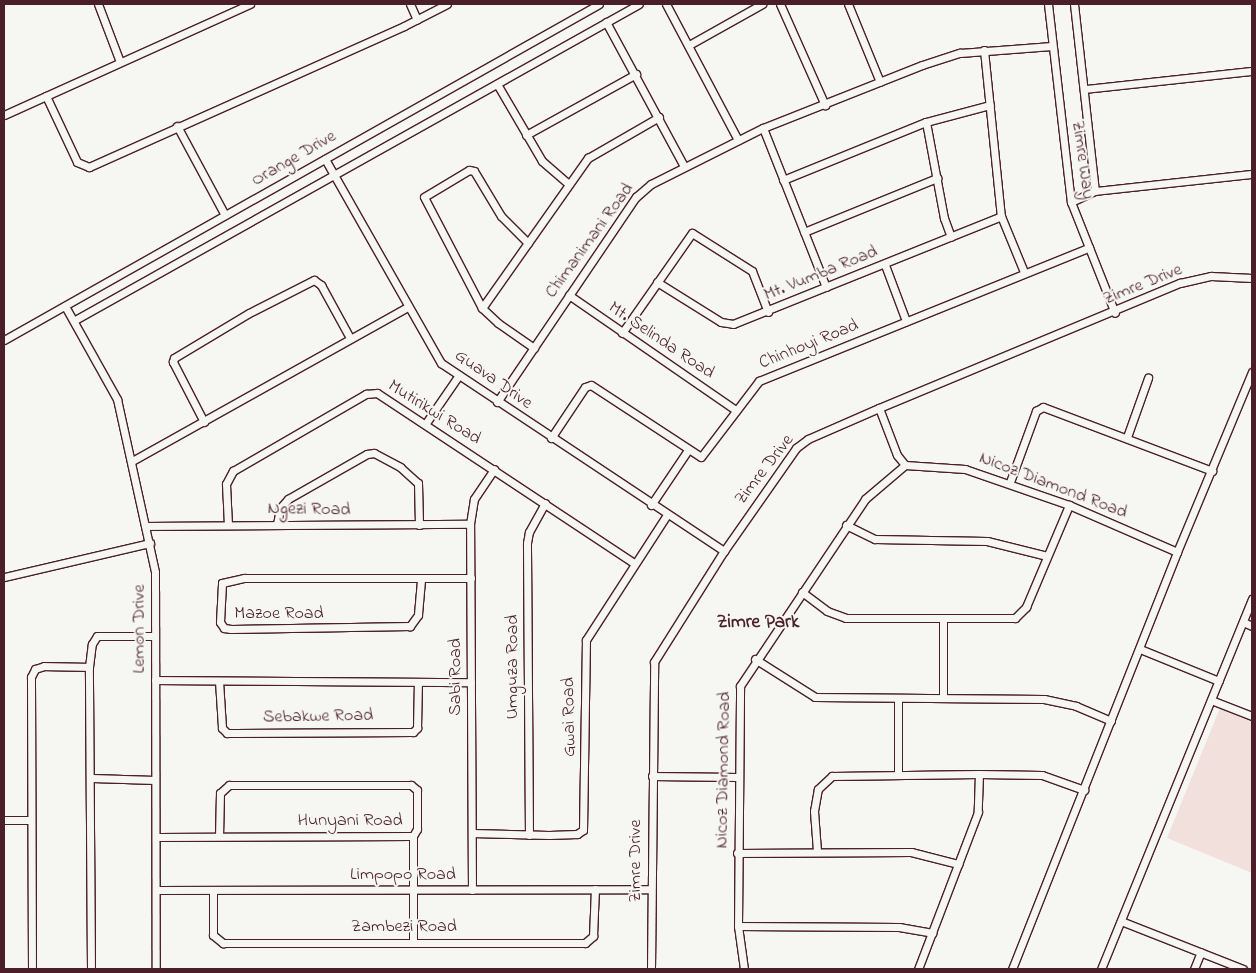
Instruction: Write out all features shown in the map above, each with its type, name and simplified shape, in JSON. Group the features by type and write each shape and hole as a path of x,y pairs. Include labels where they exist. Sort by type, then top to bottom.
{"street":[{"path":"98,4 120,62"},
{"path":"4,115 250,4"},
{"path":"410,4 417,20"},
{"path":"46,96 77,162 82,166 89,167 417,20 447,4"},
{"name":"Orange Drive","path":"4,340 599,4"},
{"path":"75,320 639,4"},
{"path":"666,4 738,140"},
{"path":"689,45 762,4"},
{"path":"780,4 825,105"},
{"path":"848,4 880,82"},
{"name":"Zimre Way","path":"1048,4 1071,202 1114,313"},
{"path":"1074,4 1095,191"},
{"path":"606,22 636,74 684,166"},
{"name":"Chimanimani Road","path":"497,402 636,197 684,166 762,128 825,105 922,65 960,53 1052,46"},
{"path":"984,50 1001,216 1024,272"},
{"path":"1085,89 1252,71"},
{"path":"526,135 636,74"},
{"path":"497,84 542,161 568,184"},
{"path":"784,180 926,122 990,105"},
{"path":"482,308 588,158 659,117"},
{"path":"926,122 944,218 951,237"},
{"path":"177,126 225,215"},
{"path":"762,128 826,287"},
{"name":"Guava Drive","path":"325,159 436,358 497,402 651,505 724,551"},
{"path":"528,243 501,216 474,171 469,170 427,193 424,201 482,308 498,324 534,348"},
{"path":"1071,202 1095,191 1252,174"},
{"path":"804,232 937,178"},
{"name":"Mt. Vumba Road","path":"657,282 721,322 732,324 768,312 1001,216"},
{"path":"622,332 688,235 694,233 752,271 768,312"},
{"name":"Chinhoyi Road","path":"688,450 698,456 704,455 759,381 1024,272 1089,248"},
{"path":"885,265 906,321"},
{"name":"Zimre Drive","path":"651,969 654,662 724,551 796,448 808,439 879,408 1114,313 1180,283 1211,276 1252,278"},
{"path":"204,422 173,362 174,358 249,313 314,280 321,285 350,338"},
{"name":"Mt. Selinda Road","path":"569,295 736,410"},
{"name":"Lemon Drive","path":"65,306 75,320 117,399 155,572 156,969"},
{"path":"132,461 407,307"},
{"path":"1012,969 1177,552 1252,372"},
{"path":"426,423 458,375"},
{"path":"1127,438 1148,378"},
{"path":"552,438 586,387 591,385 688,450 651,505"},
{"name":"Mutirikwi Road","path":"228,525 226,484 233,471 366,394 382,394 634,563"},
{"path":"1010,482 1036,411 1043,407 1212,471"},
{"path":"879,408 897,455 905,466"},
{"path":"277,524 280,508 288,499 367,454 374,453 400,467 418,483 419,525"},
{"name":"Nicoz Diamond Road","path":"744,969 738,926 738,692 755,659 864,499 905,466 965,469 1010,482 1069,505 1177,552"},
{"name":"Sabi Road","path":"472,890 470,524 474,499 494,469"},
{"name":"Umguza Road","path":"530,835 527,543 529,532 545,503"},
{"path":"802,592 827,611 846,618 943,620 1015,618 1021,614 1069,505"},
{"name":"Gwai Road","path":"472,833 578,834 584,828 586,640 634,563 667,515"},
{"name":"Ngezi Road","path":"146,526 470,524"},
{"path":"846,524 875,539 987,541 1047,556"},
{"path":"4,577 150,543"},
{"name":"Mazoe Road","path":"421,580 418,615 410,626 231,629 224,628 220,622 222,583 235,579 421,580 470,578"},
{"path":"1101,969 1252,599"},
{"path":"943,620 943,696"},
{"path":"1243,622 1252,626"},
{"path":"91,969 92,778 89,667 95,638 155,636"},
{"path":"1140,649 1219,681"},
{"path":"755,659 815,697 898,698 943,696 1058,700 1111,721"},
{"path":"32,969 31,677 35,669 44,666 89,667"},
{"name":"Sebakwe Road","path":"155,680 471,682"},
{"name":"Sebakwe Road","path":"218,681 222,728 235,734 413,732 417,728 418,682"},
{"path":"898,698 898,774"},
{"path":"1211,700 1252,716"},
{"path":"817,851 814,811 821,784 832,776 898,774 1042,775 1084,790"},
{"path":"918,969 978,812 980,774"},
{"path":"652,776 737,777"},
{"path":"92,778 155,780"},
{"name":"Hunyani Road","path":"156,837 414,836 417,829 418,797 410,785 229,785 220,793 219,836"},
{"path":"4,820 30,820"},
{"path":"413,942 414,836"},
{"path":"737,853 817,851 911,852 958,864"},
{"name":"Zambezi Road","path":"213,890 212,930 219,942 588,942 593,936 595,889"},
{"name":"Limpopo Road","path":"156,890 651,889"},
{"path":"1121,921 1243,969"},
{"path":"738,926 899,927 932,933"},
{"path":"1194,969 1201,952"}],"shaded area":[{"path":"1220,708 1252,720 1252,873 1167,838"}],"district":[{"name":"Zimre Park","path":"758,623"}]}
